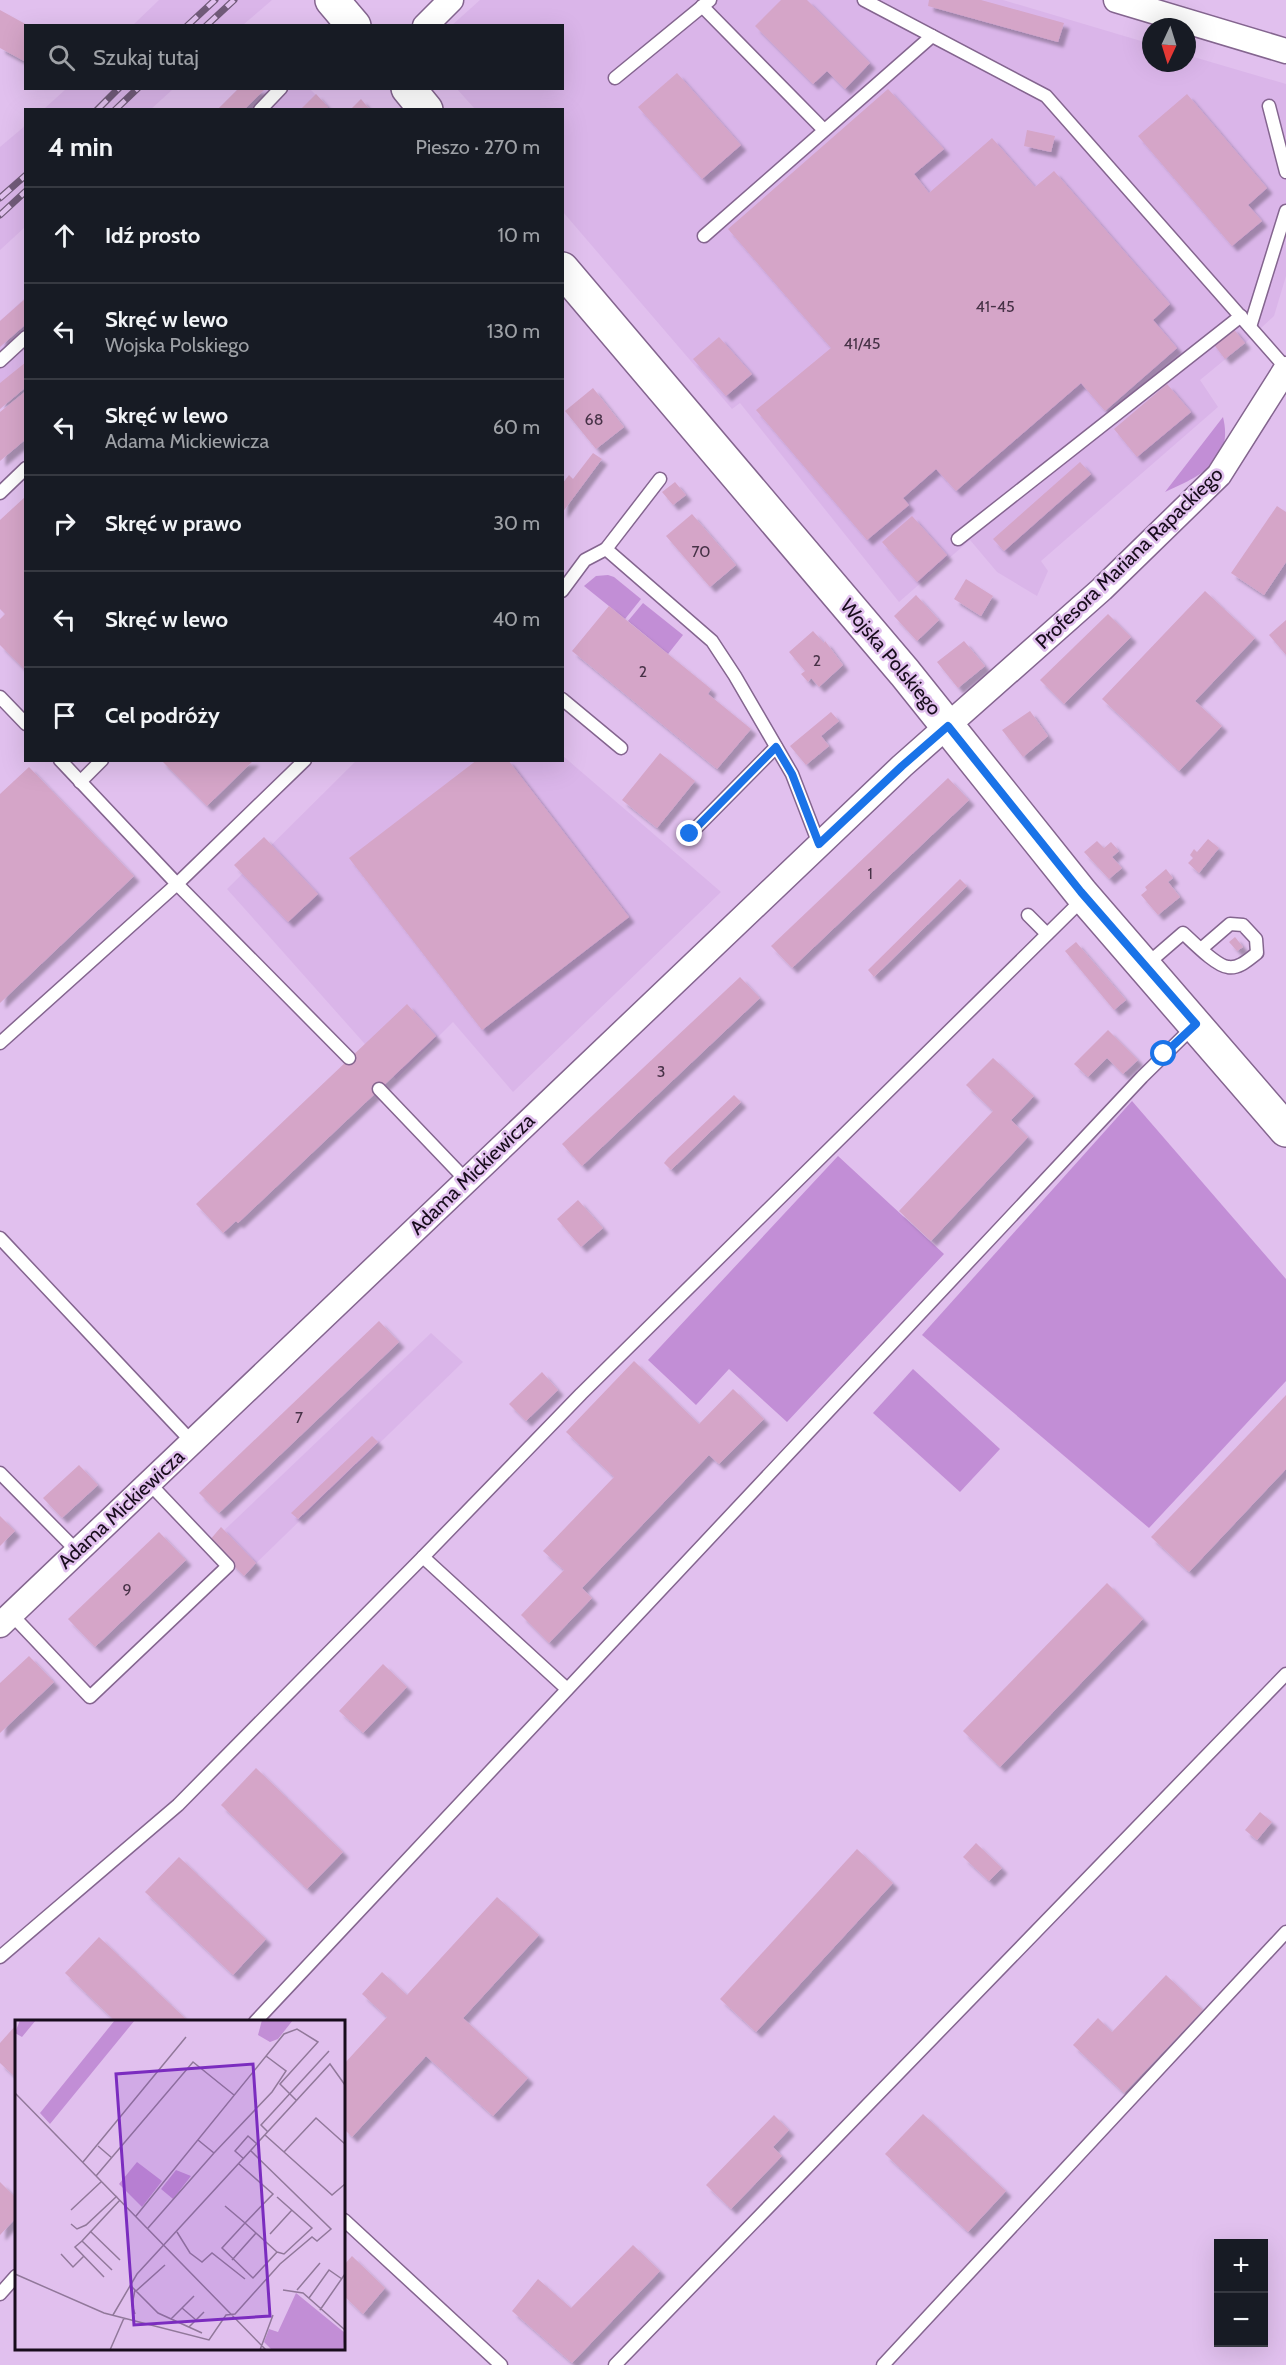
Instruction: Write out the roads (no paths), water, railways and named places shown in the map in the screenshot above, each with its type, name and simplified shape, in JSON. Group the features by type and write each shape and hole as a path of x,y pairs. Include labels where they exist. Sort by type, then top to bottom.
{"main road":[{"path":"332,0 352,24"},
{"path":"410,90 424,108"},
{"name":"Wojska Polskiego","path":"564,271 906,673 1085,897 1286,1130"}],"street":[{"path":"427,24 451,0"},
{"path":"1116,0 1286,51"},
{"name":"Profesora Mariana Rapackiego","path":"948,726 1102,589 1219,475 1286,368"},
{"name":"Adama Mickiewicza","path":"5,1619 465,1179 902,766 948,726"}],"lane":[{"path":"864,0 1046,96 1286,368"},
{"path":"615,78 706,3 824,130"},
{"path":"704,236 932,36"},
{"path":"262,108 279,90"},
{"path":"1269,106 1286,172"},
{"path":"1251,327 1286,211"},
{"path":"958,539 1240,316"},
{"path":"0,361 24,340"},
{"path":"0,493 24,470"},
{"path":"564,588 585,560 606,549 660,479"},
{"path":"606,549 712,641 792,774 819,844"},
{"path":"0,697 24,722"},
{"path":"564,701 621,748"},
{"path":"690,834 776,747"},
{"path":"62,762 177,884 349,1058"},
{"path":"80,782 100,762"},
{"path":"0,1043 177,884 303,762"},
{"path":"0,1957 178,1805 590,1386 1085,897"},
{"path":"1028,915 1047,934"},
{"path":"1146,965 1183,933 1202,949"},
{"path":"257,2020 1142,1077 1196,1024"},
{"path":"379,1089 465,1179"},
{"path":"0,1238 192,1442"},
{"path":"0,1473 77,1551"},
{"path":"5,1619 90,1697 125,1664 228,1566 149,1483"},
{"path":"423,1557 567,1689"},
{"path":"615,2365 1286,1674"},
{"path":"883,2365 1286,1932"},
{"path":"345,2221 501,2365"},
{"path":"0,2294 15,2277"}],"railway":[{"path":"189,24 215,0"},
{"path":"208,24 234,0"},
{"path":"99,108 117,90"},
{"path":"117,108 136,90"},
{"path":"0,198 24,177"},
{"path":"0,215 24,193"}]}
